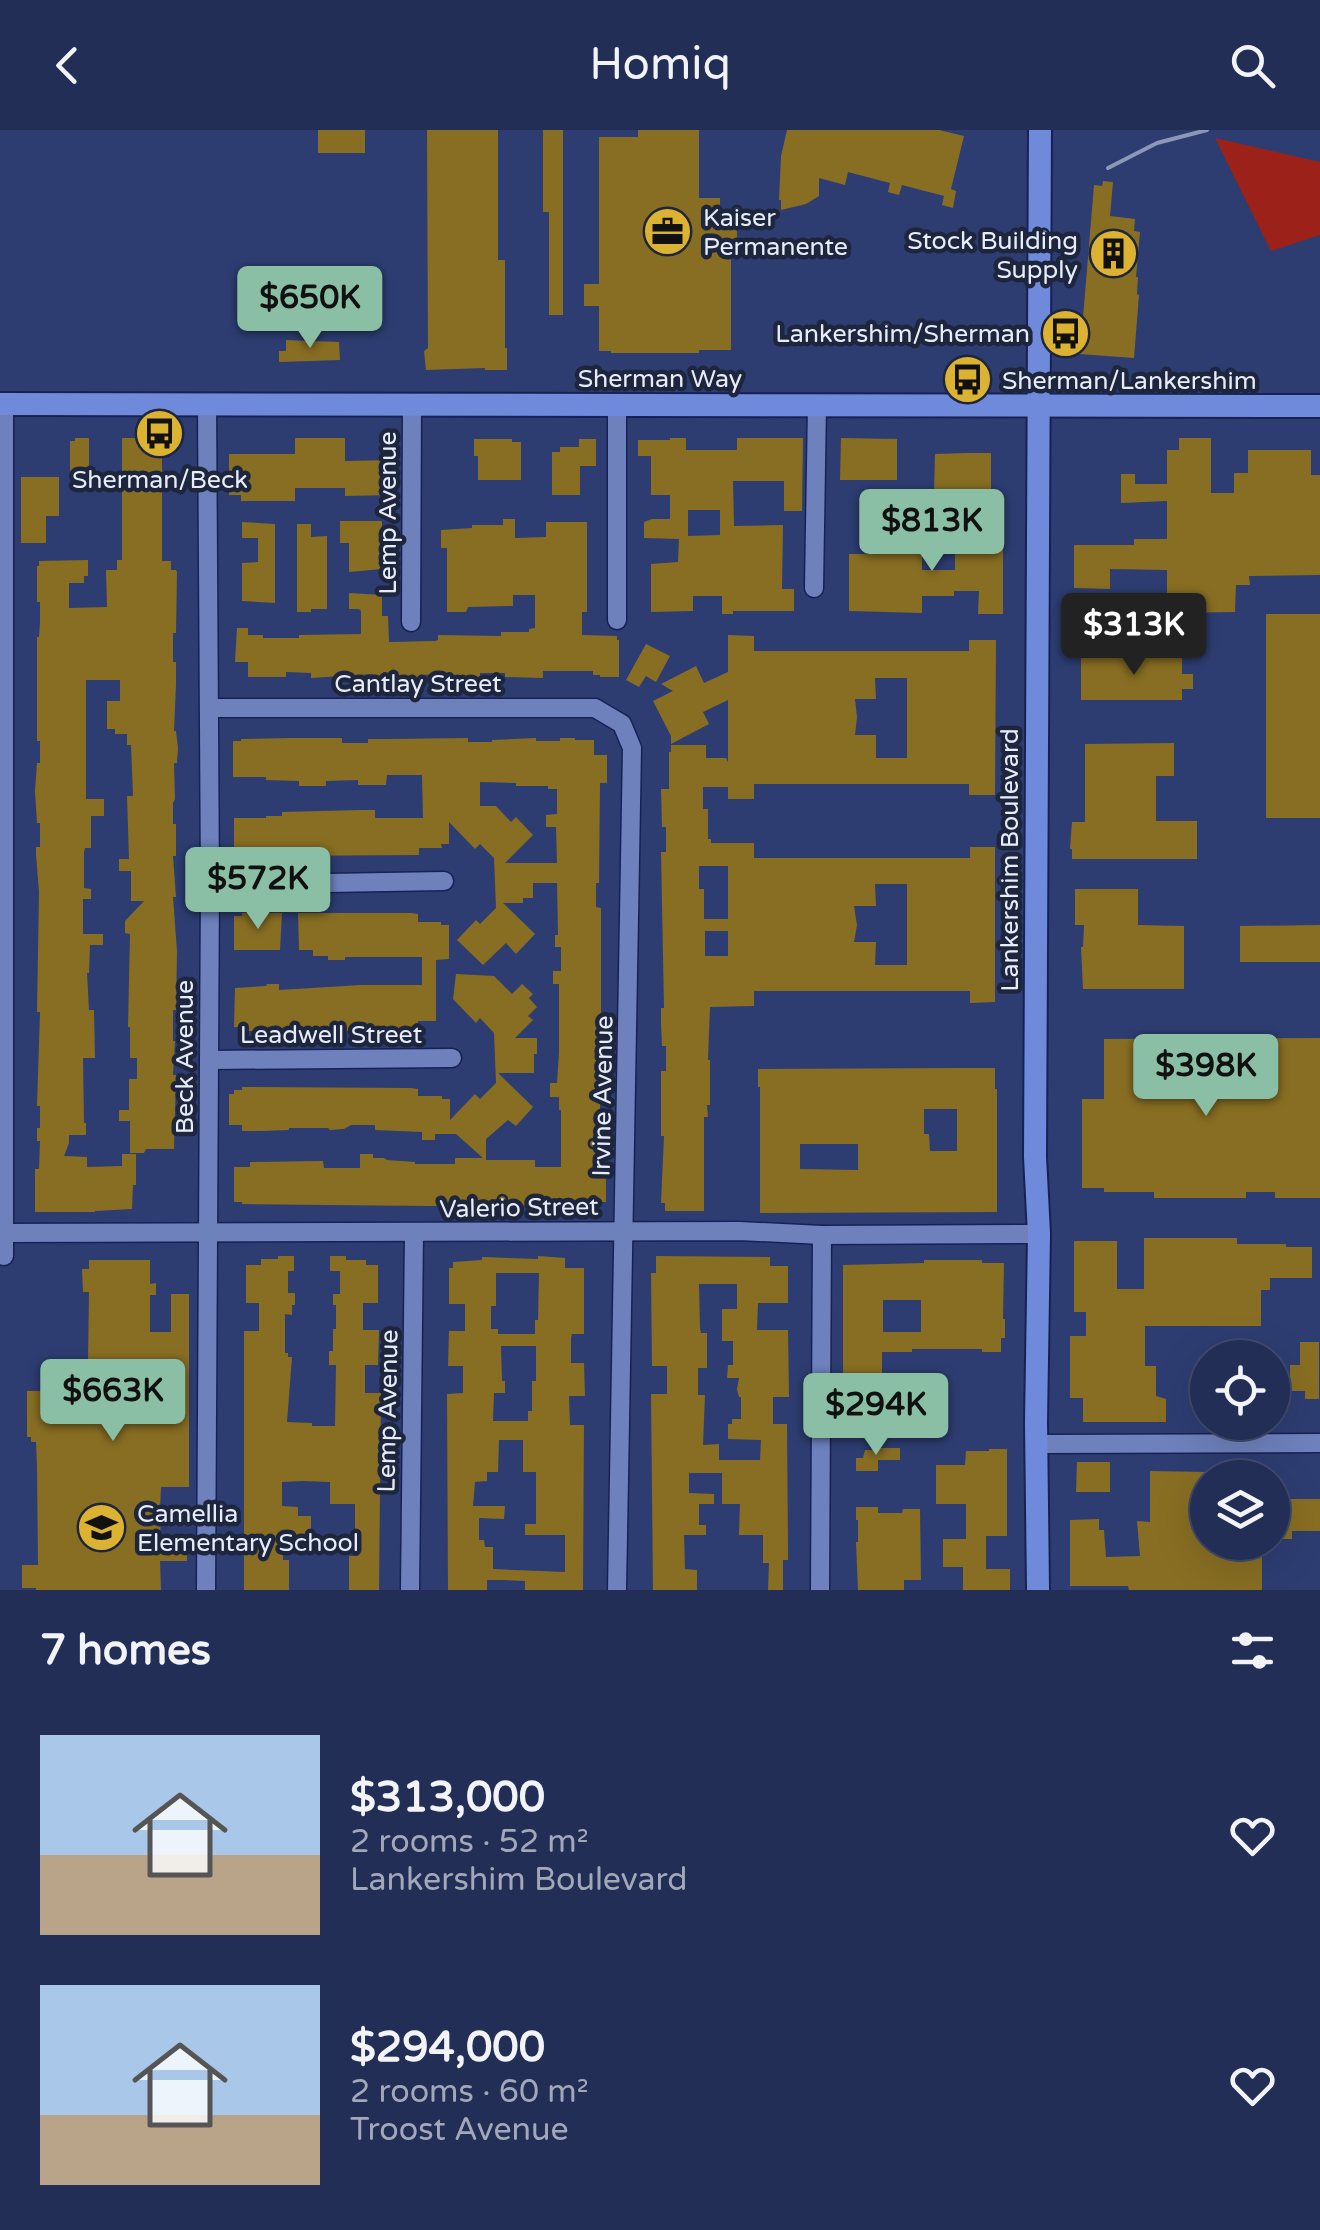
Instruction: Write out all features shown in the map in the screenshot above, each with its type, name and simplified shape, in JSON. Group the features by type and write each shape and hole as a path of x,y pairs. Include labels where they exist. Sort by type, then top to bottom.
{"main road":[{"name":"Lankershim Boulevard","path":"1038,1590 1039,1234 1035,1156 1040,130"},
{"name":"Sherman Way","path":"2,404 1320,406"}],"street":[{"path":"2,404 4,1256"},
{"name":"Beck Avenue","path":"206,1590 210,1060 207,404"},
{"name":"Lemp Avenue","path":"411,622 412,405"},
{"path":"616,620 617,405"},
{"path":"814,588 817,405"},
{"name":"Cantlay Street","path":"210,708 595,708 622,724"},
{"name":"Irvine Avenue","path":"617,1590 632,748 622,724"},
{"path":"210,885 444,882"},
{"name":"Leadwell Street","path":"210,1060 452,1058"},
{"name":"Valerio Street","path":"2,1232 1039,1234"},
{"name":"Lemp Avenue","path":"410,1590 414,1233"},
{"path":"820,1590 822,1235"},
{"path":"1037,1444 1320,1442"}],"shaded area":[{"path":"1215,138 1320,162 1320,235 1271,251"}],"building":[{"path":"318,130 365,130 365,153 318,153"},
{"path":"427,130 498,130 498,260 505,260 507,370 426,370"},
{"path":"543,130 563,130 563,315 549,315 549,212 543,212"},
{"name":"Kaiser Permanente","path":"638,130 699,130 699,198 720,198 720,220 737,220 737,242 731,242 731,350 599,351 599,306 584,306 584,284 599,284 599,137 638,137"},
{"path":"787,130 939,130 964,136 951,189 956,191 953,208 942,205 944,196 902,185 899,195 888,192 890,183 848,172 845,185 819,178 819,196 806,204 781,210 781,156"},
{"name":"Stock Building Supply","path":"1103,181 1113,182 1110,216 1135,219 1134,231 1140,232 1134,358 1080,354 1094,185 1102,186"},
{"path":"286,340 339,342 340,360 279,362 279,351 286,351"},
{"path":"89,438 89,474 70,474 70,441"},
{"path":"122,438 162,438 162,561 171,561 171,570 177,572 173,633 174,731 178,748 173,803 177,951 173,1010 174,1149 130,1153 130,1121 119,1121 119,1110 129,1110 129,1079 137,1079 137,1058 130,1058 130,934 125,933 125,921 144,901 131,901 131,871 119,871 119,859 129,859 127,796 133,796 127,734 107,729 107,701 120,701 120,680 86,680 86,799 104,799 104,816 91,816 91,848 84,852 84,888 91,889 91,899 83,899 83,934 103,934 103,945 90,945 87,973 89,1010 94,1010 95,1058 83,1058 86,1135 69,1135 64,1156 87,1157 87,1167 122,1166 122,1154 136,1154 136,1185 132,1209 35,1212 35,1169 39,1169 40,1141 36,847 40,847 40,823 35,791 40,763 37,566 39,561 88,560 84,583 69,583 69,608 107,607 106,570 117,570 117,560 122,560"},
{"path":"295,438 345,438 345,461 394,460 394,495 345,496 345,488 295,488 295,501 241,501 241,495 229,495 229,454 295,454"},
{"path":"686,438 686,450 737,450 737,438 803,438 802,511 784,511 784,481 733,481 734,526 783,525 782,589 794,589 794,611 722,614 722,596 693,596 693,611 651,612 651,564 678,562 679,539 644,538 644,522 670,519 670,495 651,495 651,456 638,456 638,440","holes":["688,510 720,510 720,535 688,536"]},
{"path":"841,438 897,439 897,480 840,480"},
{"path":"1179,438 1211,438 1211,493 1234,493 1234,473 1248,473 1248,450 1311,450 1311,475 1320,475 1320,575 1249,576 1250,585 1236,585 1235,612 1167,613 1167,570 1110,569 1110,589 1074,588 1074,545 1134,545 1134,539 1167,539 1167,501 1121,503 1121,474 1135,474 1135,484 1167,484 1167,450 1179,450"},
{"path":"474,439 521,442 521,480 478,480"},
{"path":"579,439 596,439 596,466 580,466 580,495 552,495 552,452 560,452 560,447 579,447"},
{"path":"991,453 991,493 934,493 935,454"},
{"path":"21,477 59,477 59,516 46,516 46,543 21,543"},
{"path":"503,519 515,519 515,538 546,537 546,522 587,522 587,612 582,612 582,635 617,636 619,677 600,677 593,675 593,671 543,671 543,678 480,673 480,678 442,674 373,678 373,674 311,678 311,673 286,672 286,677 248,677 248,662 235,662 237,628 248,628 248,635 263,638 361,634 361,611 349,609 349,593 382,595 382,616 388,616 389,642 435,641 438,635 501,636 501,632 529,632 535,628 535,595 513,595 513,606 468,607 466,612 447,612 447,548 441,548 441,530 503,525"},
{"path":"955,520 1003,520 1003,614 978,614 979,591 922,596 922,613 849,611 849,554 922,551 922,570 955,570"},
{"path":"340,521 382,521 382,569 349,572 349,543 340,543"},
{"path":"242,522 275,524 275,603 242,601 242,563 258,562 258,538 242,538"},
{"path":"297,524 311,524 311,537 327,536 327,609 297,612"},
{"path":"1266,614 1320,614 1320,818 1266,818"},
{"path":"728,635 754,636 754,651 969,651 969,640 996,640 995,795 969,795 969,784 754,784 754,799 728,799 728,787 703,787 708,839 711,843 754,843 754,858 970,858 970,847 995,847 995,1002 970,1003 970,991 754,991 754,1006 710,1007 704,1211 665,1211 665,1203 661,1203 661,1071 666,1071 666,1046 662,1046 661,1024 661,852 666,852 666,827 662,827 661,789 669,789 671,745 706,745 706,758 726,758 728,762 728,700 703,712 709,724 671,744 671,736 653,701 673,691 661,684 696,666 704,683 728,672","holes":["875,678 907,678 907,758 876,758 876,735 855,735 855,699 876,699","699,866 728,866 728,919 704,919 704,889 699,889","875,884 907,884 907,965 875,965 876,942 854,942 854,906 876,906","705,931 728,931 728,956 705,956"]},
{"path":"646,644 670,656 656,682 646,676 639,687 626,680"},
{"path":"1081,656 1182,656 1182,674 1193,674 1193,689 1182,689 1182,700 1081,700"},
{"path":"342,738 342,743 368,743 368,739 468,738 468,742 492,742 575,738 594,740 594,755 607,755 607,783 600,783 596,883 596,907 601,908 597,1096 600,1159 606,1160 606,1202 430,1206 234,1202 234,1167 250,1167 250,1162 323,1161 324,1168 360,1168 360,1154 415,1164 455,1164 455,1158 483,1158 456,1134 435,1134 435,1140 422,1140 422,1132 375,1130 375,1125 242,1131 242,1125 229,1125 229,1094 242,1087 418,1089 418,1096 450,1099 450,1120 475,1094 480,1099 496,1083 494,1033 480,1018 476,1023 453,999 456,974 494,976 512,994 522,984 533,994 529,998 537,1007 528,1016 533,1020 515,1038 537,1038 534,1073 498,1073 533,1107 516,1126 508,1120 486,1139 486,1160 535,1160 535,1167 561,1167 559,1097 550,1097 550,1083 557,1083 559,1052 559,984 553,984 553,971 561,971 561,947 555,947 557,883 533,883 533,898 523,898 523,903 503,903 535,934 516,954 506,943 483,965 457,940 476,920 480,924 496,908 494,858 480,844 475,849 449,822 449,844 441,844 442,848 419,848 419,855 273,856 234,852 234,818 282,816 282,812 375,810 375,818 423,818 422,775 387,775 386,785 358,785 358,780 326,781 326,786 299,786 299,781 266,777 233,777 233,741","holes":["480,782 557,789 557,814 546,815 546,827 556,827 557,863 505,863 533,835 516,817 511,822 496,806 480,806"]},
{"path":"1174,743 1174,776 1156,776 1156,821 1197,821 1197,859 1072,859 1072,822 1085,822 1085,744"},
{"path":"1075,889 1138,889 1138,925 1184,926 1184,989 1083,989 1084,925 1075,925"},
{"path":"282,913 280,950 234,950 234,916"},
{"path":"298,913 411,913 418,914 418,922 449,925 449,959 436,960 436,1021 418,1021 418,1028 411,1031 242,1031 242,1027 234,1027 235,988 267,984 279,984 279,990 422,985 422,957 328,960 328,956 313,956 313,950 299,950"},
{"path":"1320,925 1320,962 1240,962 1240,926"},
{"path":"1320,1038 1320,1198 1275,1198 1275,1192 1246,1192 1246,1198 1154,1198 1154,1192 1082,1188 1082,1099 1104,1099 1104,1039"},
{"path":"995,1068 997,1212 760,1213 758,1069","holes":["924,1109 957,1109 957,1151 930,1151 929,1134 924,1134","800,1144 858,1144 858,1170 800,1169"]},
{"path":"1144,1238 1237,1238 1237,1244 1312,1247 1312,1278 1270,1278 1270,1290 1261,1290 1261,1326 1145,1326 1145,1366 1156,1366 1156,1396 1166,1399 1166,1422 1083,1422 1083,1398 1070,1398 1070,1336 1086,1336 1086,1312 1074,1312 1074,1241 1117,1241 1117,1289 1144,1289"},
{"path":"294,1256 294,1271 288,1271 288,1293 295,1293 295,1305 292,1315 285,1314 285,1353 292,1357 287,1422 312,1426 335,1426 336,1365 329,1365 329,1351 333,1351 333,1294 340,1294 340,1271 330,1271 330,1256 378,1265 378,1303 363,1303 363,1330 379,1330 378,1365 365,1365 365,1393 381,1393 379,1590 349,1590 349,1556 358,1556 355,1504 330,1504 330,1482 303,1481 282,1482 282,1506 298,1507 298,1516 311,1516 311,1536 283,1537 283,1560 289,1560 289,1590 244,1590 244,1331 259,1331 259,1303 246,1303 246,1265 261,1265 261,1259"},
{"path":"656,1256 770,1257 770,1266 788,1266 788,1303 758,1303 757,1330 788,1330 789,1397 773,1397 773,1424 787,1424 788,1560 783,1560 783,1590 768,1590 769,1563 763,1563 763,1535 739,1535 740,1504 722,1504 722,1473 689,1473 689,1493 714,1494 714,1504 699,1504 699,1525 706,1525 706,1535 684,1535 685,1569 697,1570 697,1590 653,1590 651,1394 667,1394 667,1366 652,1366 651,1273 656,1273","holes":["699,1284 737,1284 737,1309 722,1309 722,1341 733,1341 733,1365 728,1365 727,1378 739,1378 737,1389 741,1397 741,1419 732,1419 732,1424 728,1424 728,1439 761,1440 760,1460 719,1460 719,1444 703,1445 705,1395 698,1395 698,1368 707,1368 707,1333 701,1333 700,1328"]},
{"path":"482,1257 565,1258 565,1268 584,1268 584,1334 572,1334 571,1363 584,1363 585,1396 569,1396 570,1425 584,1425 583,1590 525,1590 525,1581 487,1580 487,1590 448,1590 447,1394 463,1393 463,1366 448,1366 449,1331 465,1331 465,1304 449,1304 449,1268 453,1268 453,1262","holes":["496,1273 539,1273 535,1334 498,1334 498,1329 491,1329","501,1346 536,1346 536,1381 532,1381 528,1421 493,1421 494,1393 505,1393","499,1440 523,1440 523,1472 536,1472 536,1524 525,1524 525,1535 565,1535 565,1572 493,1569 493,1547 485,1547 484,1540 479,1540 479,1518 504,1519 505,1506 473,1506 475,1482 487,1481 487,1472 498,1472"]},
{"path":"89,1260 150,1260 150,1284 156,1283 156,1295 150,1295 150,1332 171,1332 171,1294 189,1294 189,1487 161,1487 160,1509 161,1548 187,1548 187,1561 160,1561 161,1590 22,1588 22,1565 38,1565 36,1442 27,1437 27,1391 119,1387 119,1362 88,1361 89,1292 83,1292 82,1269 89,1269","holes":["149,1363 171,1363 171,1388 150,1388"]},
{"path":"1004,1263 1005,1338 1001,1338 1001,1352 882,1352 879,1409 843,1404 843,1265","holes":["883,1300 921,1300 921,1332 883,1332"]},
{"path":"1300,1342 1319,1342 1319,1399 1305,1399 1305,1391 1290,1391 1290,1365 1300,1365"},
{"path":"900,1448 900,1460 878,1460 878,1471 856,1471 856,1458 863,1458 865,1450"},
{"path":"1007,1449 1007,1536 986,1536 986,1569 1010,1569 1010,1590 963,1590 963,1567 943,1567 943,1539 966,1539 966,1504 936,1504 936,1465 965,1465 966,1451"},
{"path":"1077,1462 1110,1462 1110,1492 1076,1492"},
{"path":"1150,1471 1190,1472 1190,1560 1262,1560 1262,1590 1070,1586 1070,1520 1099,1519 1106,1557 1140,1556 1137,1521 1150,1522"},
{"path":"1290,1499 1320,1499 1320,1531 1292,1531 1292,1539"},
{"path":"856,1507 878,1507 878,1513 920,1509 921,1580 904,1580 904,1590 858,1590"}],"railway":[{"path":"1108,168 1157,143 1207,130"}],"place":[{"name":"Kaiser Permanente","path":"668,231"},
{"name":"Stock Building Supply","path":"1113,254"},
{"name":"Lankershim/Sherman","path":"1065,333"},
{"name":"Sherman/Lankershim","path":"967,380"},
{"name":"Sherman/Beck","path":"160,433"},
{"name":"Camellia Elementary School","path":"102,1527"}]}
